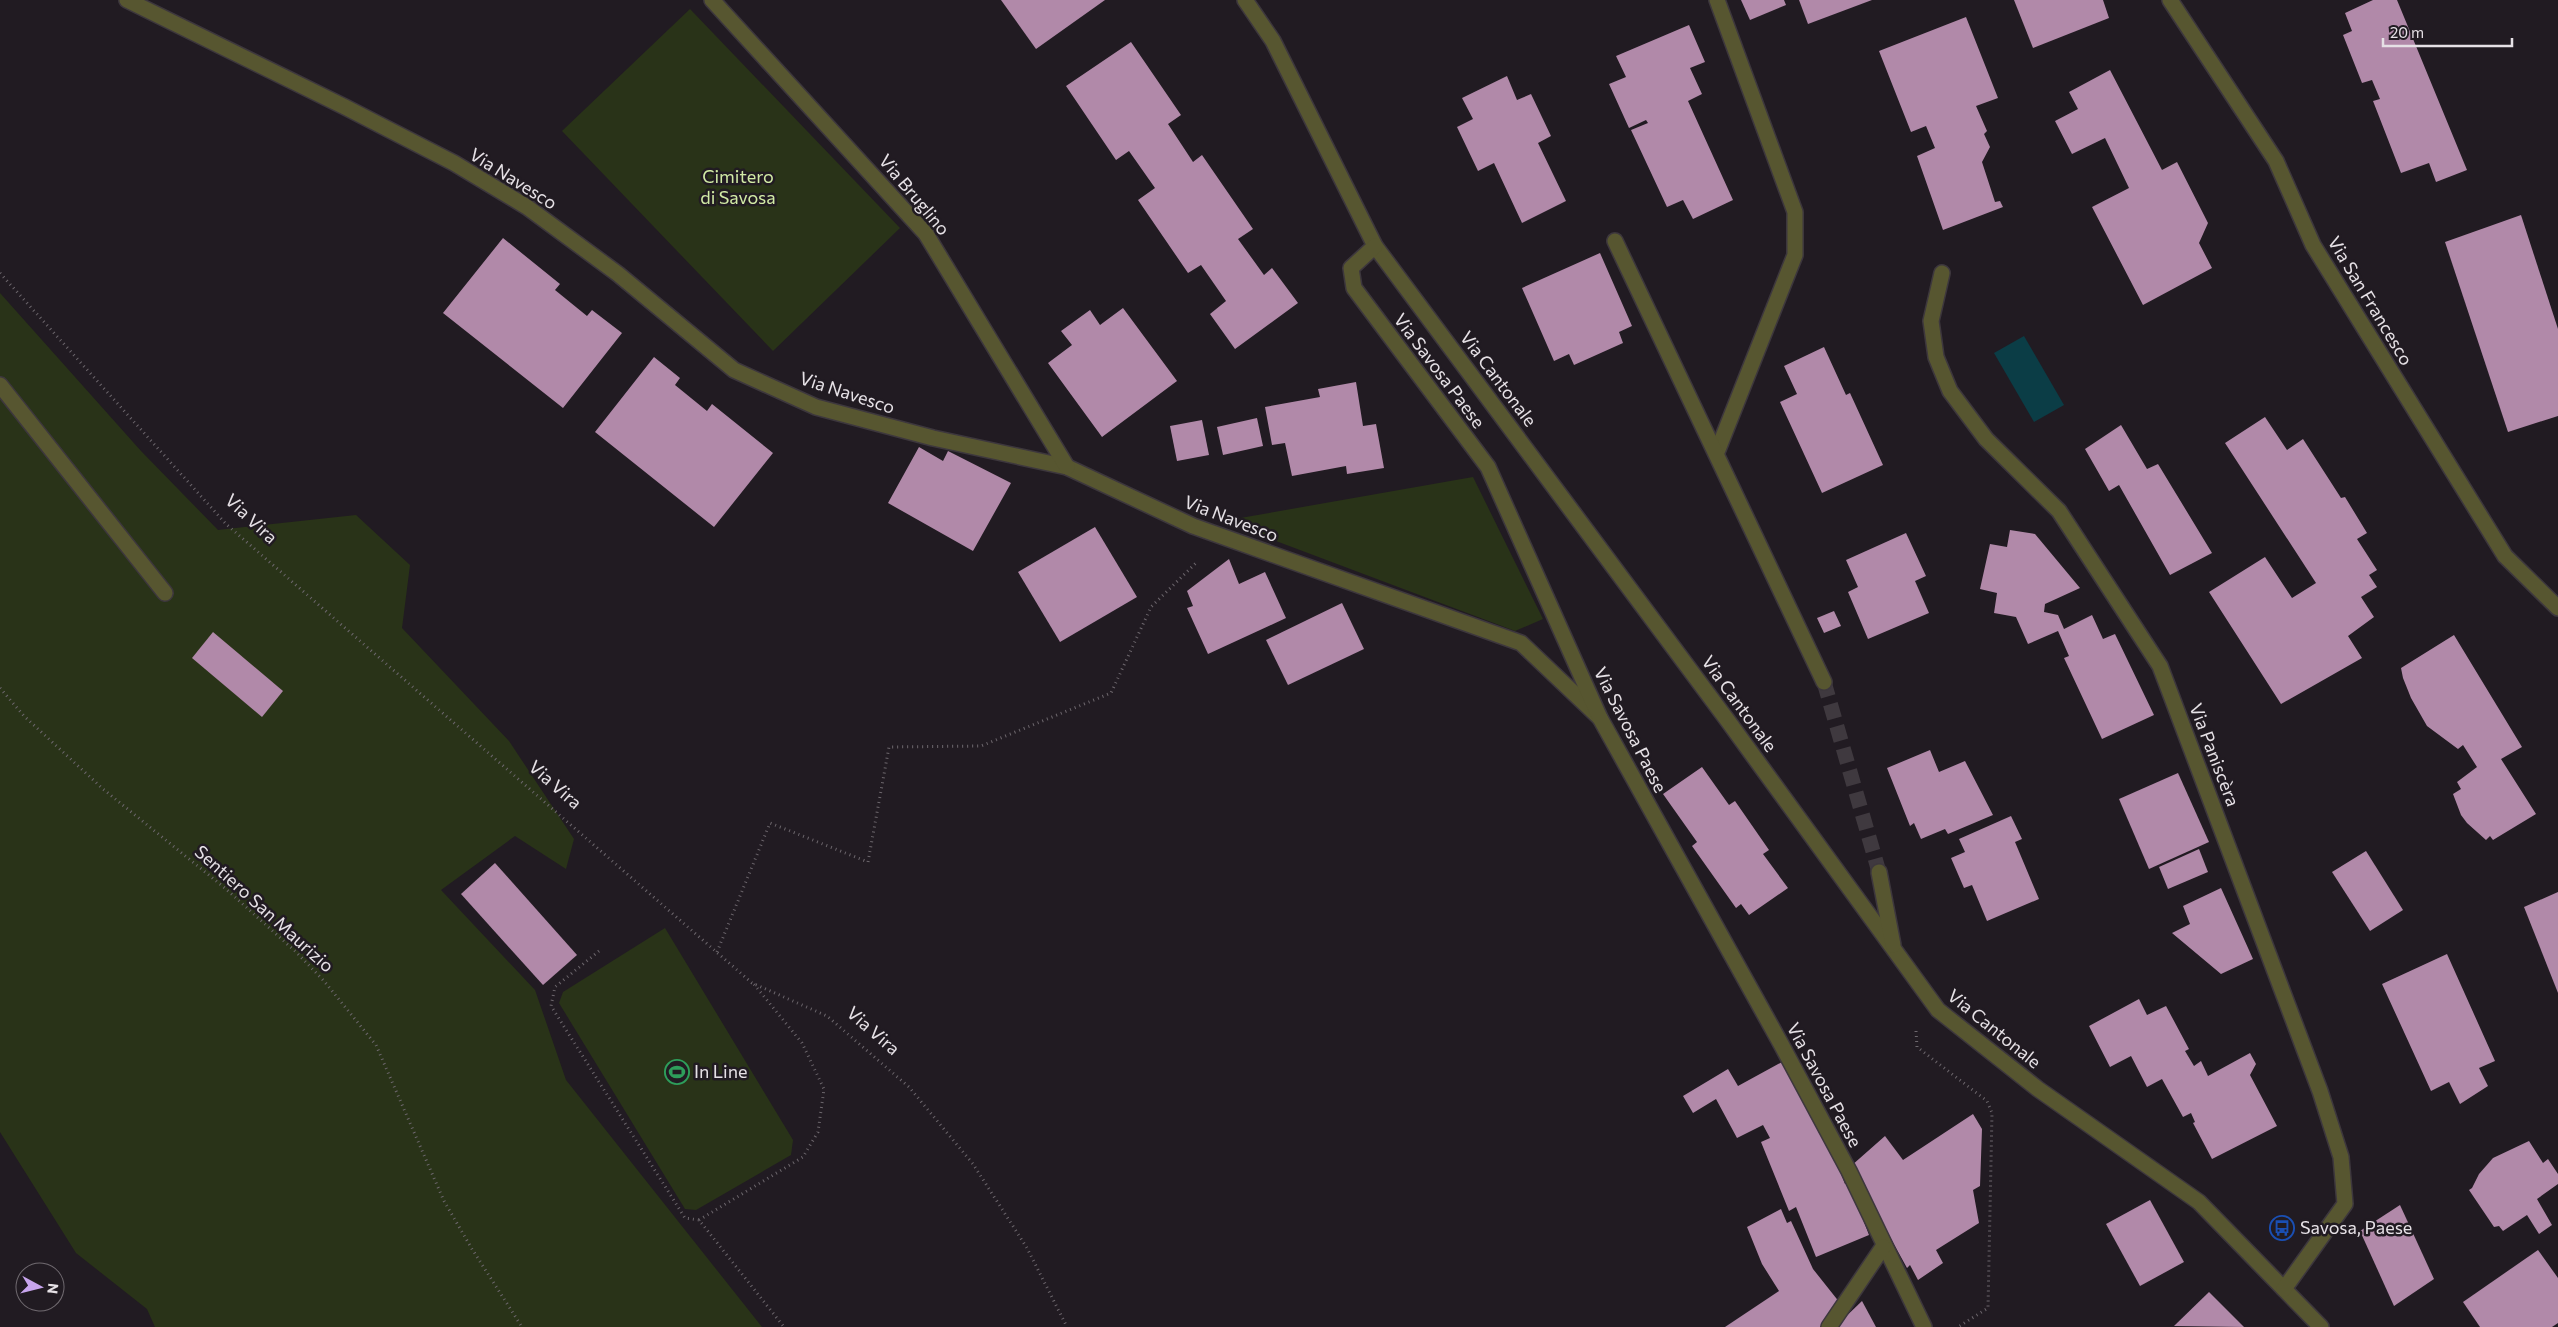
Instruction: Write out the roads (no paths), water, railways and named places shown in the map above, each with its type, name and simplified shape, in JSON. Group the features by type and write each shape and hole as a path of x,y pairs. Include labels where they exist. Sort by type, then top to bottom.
{"street":[{"name":"Via Navesco","path":"127,0 354,111 454,164 527,207 618,274 734,370 816,406 933,438 1067,468 1193,526 1522,644 1600,718"},
{"name":"Via Bruglino","path":"712,0 926,234 1067,468"},
{"name":"Via Cantonale","path":"1246,0 1274,41 1375,246 1723,713 1938,1010 2038,1089 2199,1202 2321,1327"},
{"path":"1717,0 1795,212 1795,255 1717,452"},
{"name":"Via San Francesco","path":"2170,0 2276,161 2313,245 2505,556 2558,608"},
{"path":"1615,241 1717,452 1824,682"},
{"name":"Via Savosa Paese","path":"1375,246 1351,268 1354,288 1488,467 1600,718 1781,1044 1849,1171 1883,1247 1924,1327"},
{"name":"Via Paniscèra","path":"1942,273 1931,321 1936,357 1950,391 1986,438 2059,511 2160,666 2320,1090 2341,1156 2345,1204 2284,1289"},
{"path":"0,385 165,593"},
{"path":"1879,872 1894,951"},
{"path":"1829,1327 1883,1247"}],"water":[{"path":"2024,336 2064,405 2034,422 1994,353"}],"tunnel":[{"path":"1824,682 1879,872"}],"place":[{"name":"In Line","path":"677,1072"},
{"name":"Savosa, Paese","path":"2282,1228"}],"park label":[{"name":"Cimitero di Savosa","path":"738,187"}]}
